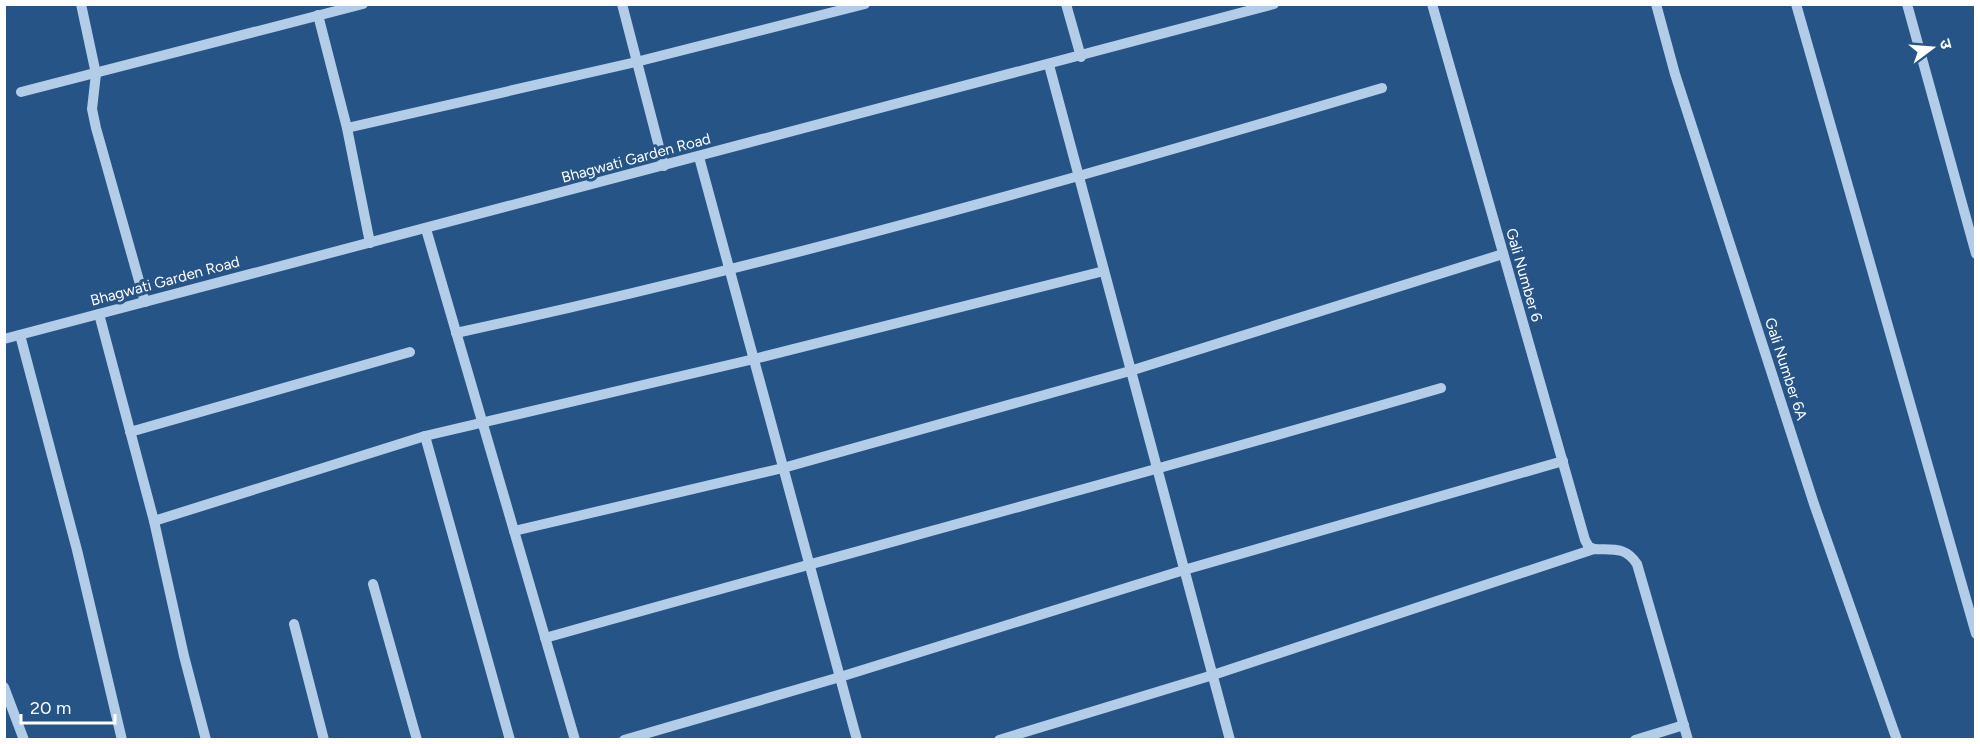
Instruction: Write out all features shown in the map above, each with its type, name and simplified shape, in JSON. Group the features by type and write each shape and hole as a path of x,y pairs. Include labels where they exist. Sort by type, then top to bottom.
{"street":[{"path":"81,4 96,74 92,109 96,128 145,302"},
{"path":"21,92 363,4"},
{"path":"622,4 664,166"},
{"path":"346,128 636,62 865,4"},
{"path":"1066,4 1081,57"},
{"name":"Bhagwati Garden Road","path":"4,339 1081,57 1274,4"},
{"name":"Gali Number 6","path":"1432,4 1585,540 1589,547 1594,549"},
{"name":"Gali Number 6A","path":"1656,4 1674,74 1814,504 1897,740"},
{"path":"1796,4 1976,634"},
{"path":"1907,4 1976,254"},
{"path":"318,15 346,128 370,243"},
{"path":"1049,65 1230,740"},
{"path":"456,333 730,272 1080,178 1382,88"},
{"path":"699,157 857,740"},
{"path":"426,229 574,740"},
{"path":"514,531 783,468 1130,371 1503,254"},
{"path":"154,521 425,436 482,421 754,359 1104,272"},
{"path":"99,314 154,521 206,740"},
{"path":"20,335 77,550 122,740"},
{"path":"130,432 410,352"},
{"path":"545,638 809,564 1158,471 1441,388"},
{"path":"425,436 510,740"},
{"path":"624,740 840,677 1184,570 1563,461"},
{"path":"999,740 1213,675 1594,549 1624,550 1637,564 1688,740"},
{"path":"374,585 417,740"},
{"path":"294,624 324,740"},
{"path":"4,687 24,740"},
{"path":"1635,740 1684,725"}]}
